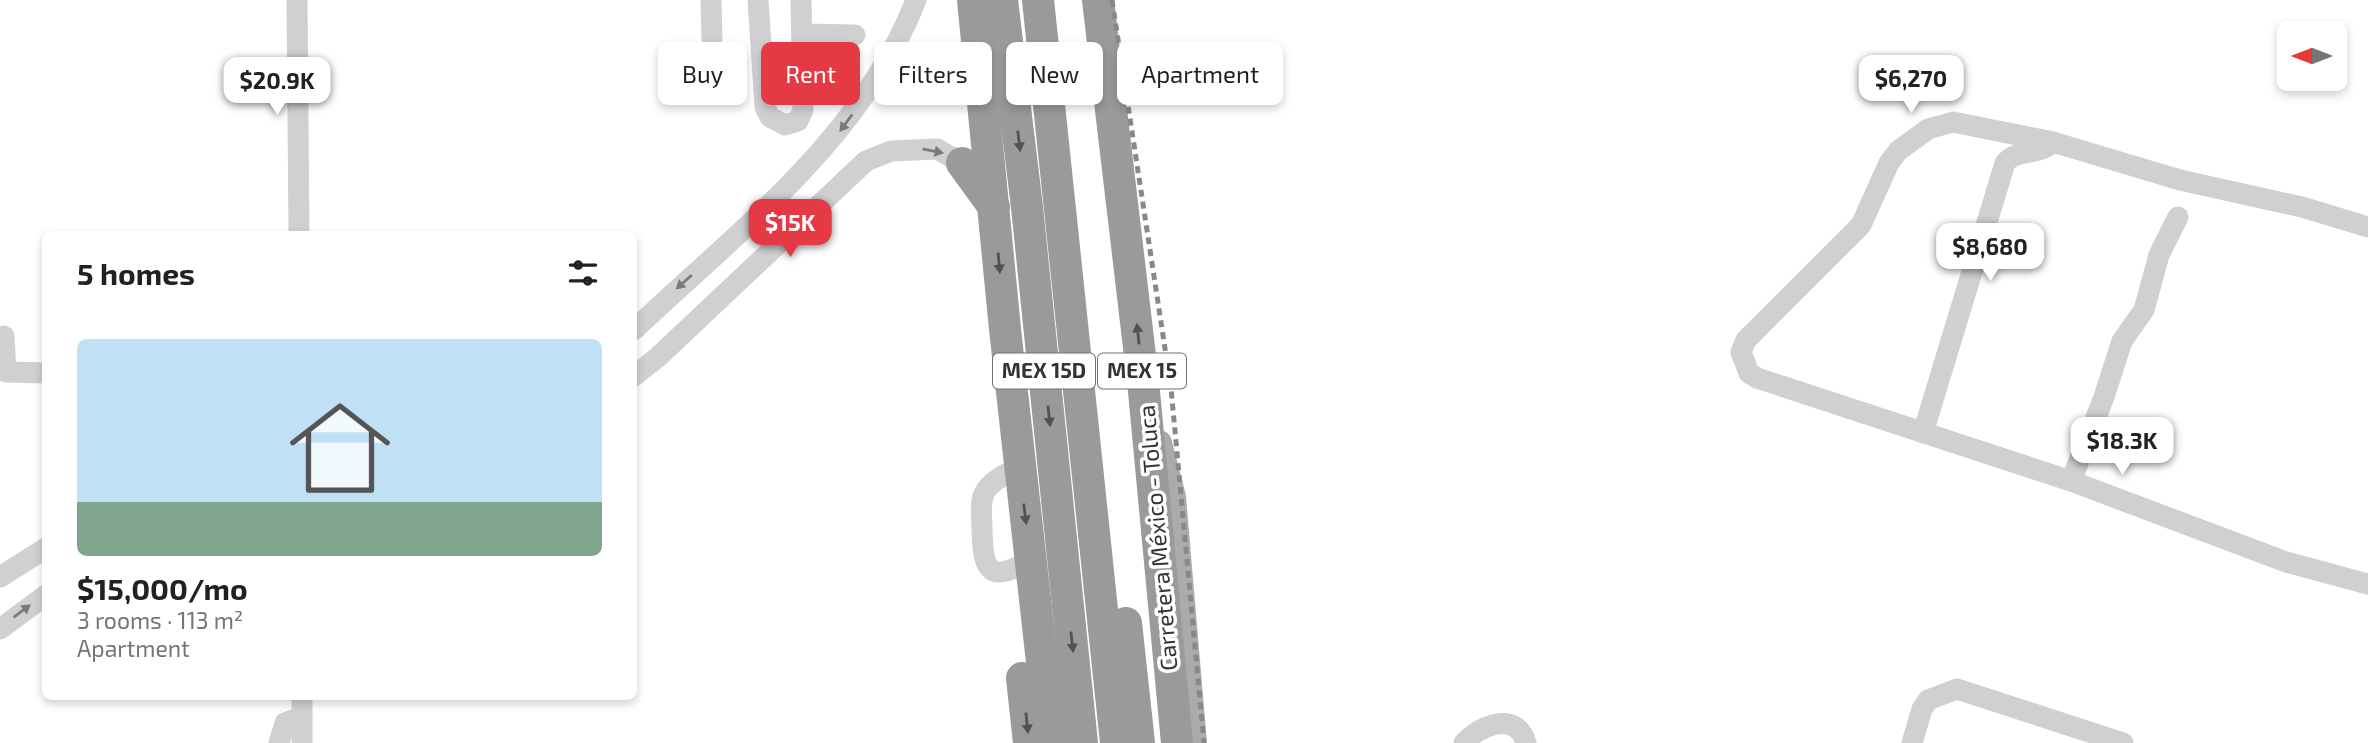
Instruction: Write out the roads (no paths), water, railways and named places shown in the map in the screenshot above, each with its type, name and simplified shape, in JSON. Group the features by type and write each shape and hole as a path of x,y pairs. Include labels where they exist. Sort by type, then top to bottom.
{"highway":[{"path":"973,0 1051,743"},
{"name":"MEX 15D","path":"1002,0 1027,206 1082,743"},
{"name":"MEX 15D","path":"1038,0 1043,42"},
{"name":"Carretera México - Toluca","path":"1098,0 1143,381 1177,743"},
{"name":"MEX 15D","path":"1050,105 1116,743"},
{"path":"1055,105 1081,231 1139,743"},
{"path":"962,163 995,209"},
{"path":"1029,743 1016,615 1032,560"}],"main road":[{"path":"1143,381 1173,497 1194,743"}],"street":[{"path":"297,0 299,231"},
{"path":"712,0 712,39"},
{"path":"758,0 761,46"},
{"path":"801,0 802,42"},
{"path":"637,327 788,187 845,125 906,26 916,0"},
{"path":"802,34 855,34"},
{"path":"765,105 777,123 792,123 803,110 803,105"},
{"path":"2368,227 2302,207 2180,180 2053,142 1953,122 1916,136 1889,163 1861,225 1746,340 1741,352 1742,361 1749,373 1757,379 2071,481 2266,555 2368,584"},
{"path":"1923,433 2005,163 2017,154 2040,152 2053,142"},
{"path":"637,374 658,357 866,161 891,151 937,149 962,163"},
{"path":"2071,481 2104,397 2122,341 2144,310 2159,255 2178,217"},
{"path":"4,336 6,372 42,373"},
{"path":"1020,466 985,491 982,499 983,553 988,567 995,572 1007,574 1032,560"},
{"path":"0,577 42,551"},
{"path":"0,629 42,598"},
{"path":"1912,743 1922,709 1928,699 1957,689 2123,743"},
{"path":"279,743 285,723 302,707"},
{"path":"302,707 302,743"},
{"path":"1464,743 1473,733 1492,724 1507,724 1519,729 1526,743"}],"railway":[{"path":"1112,0 1171,388 1204,743"}]}
